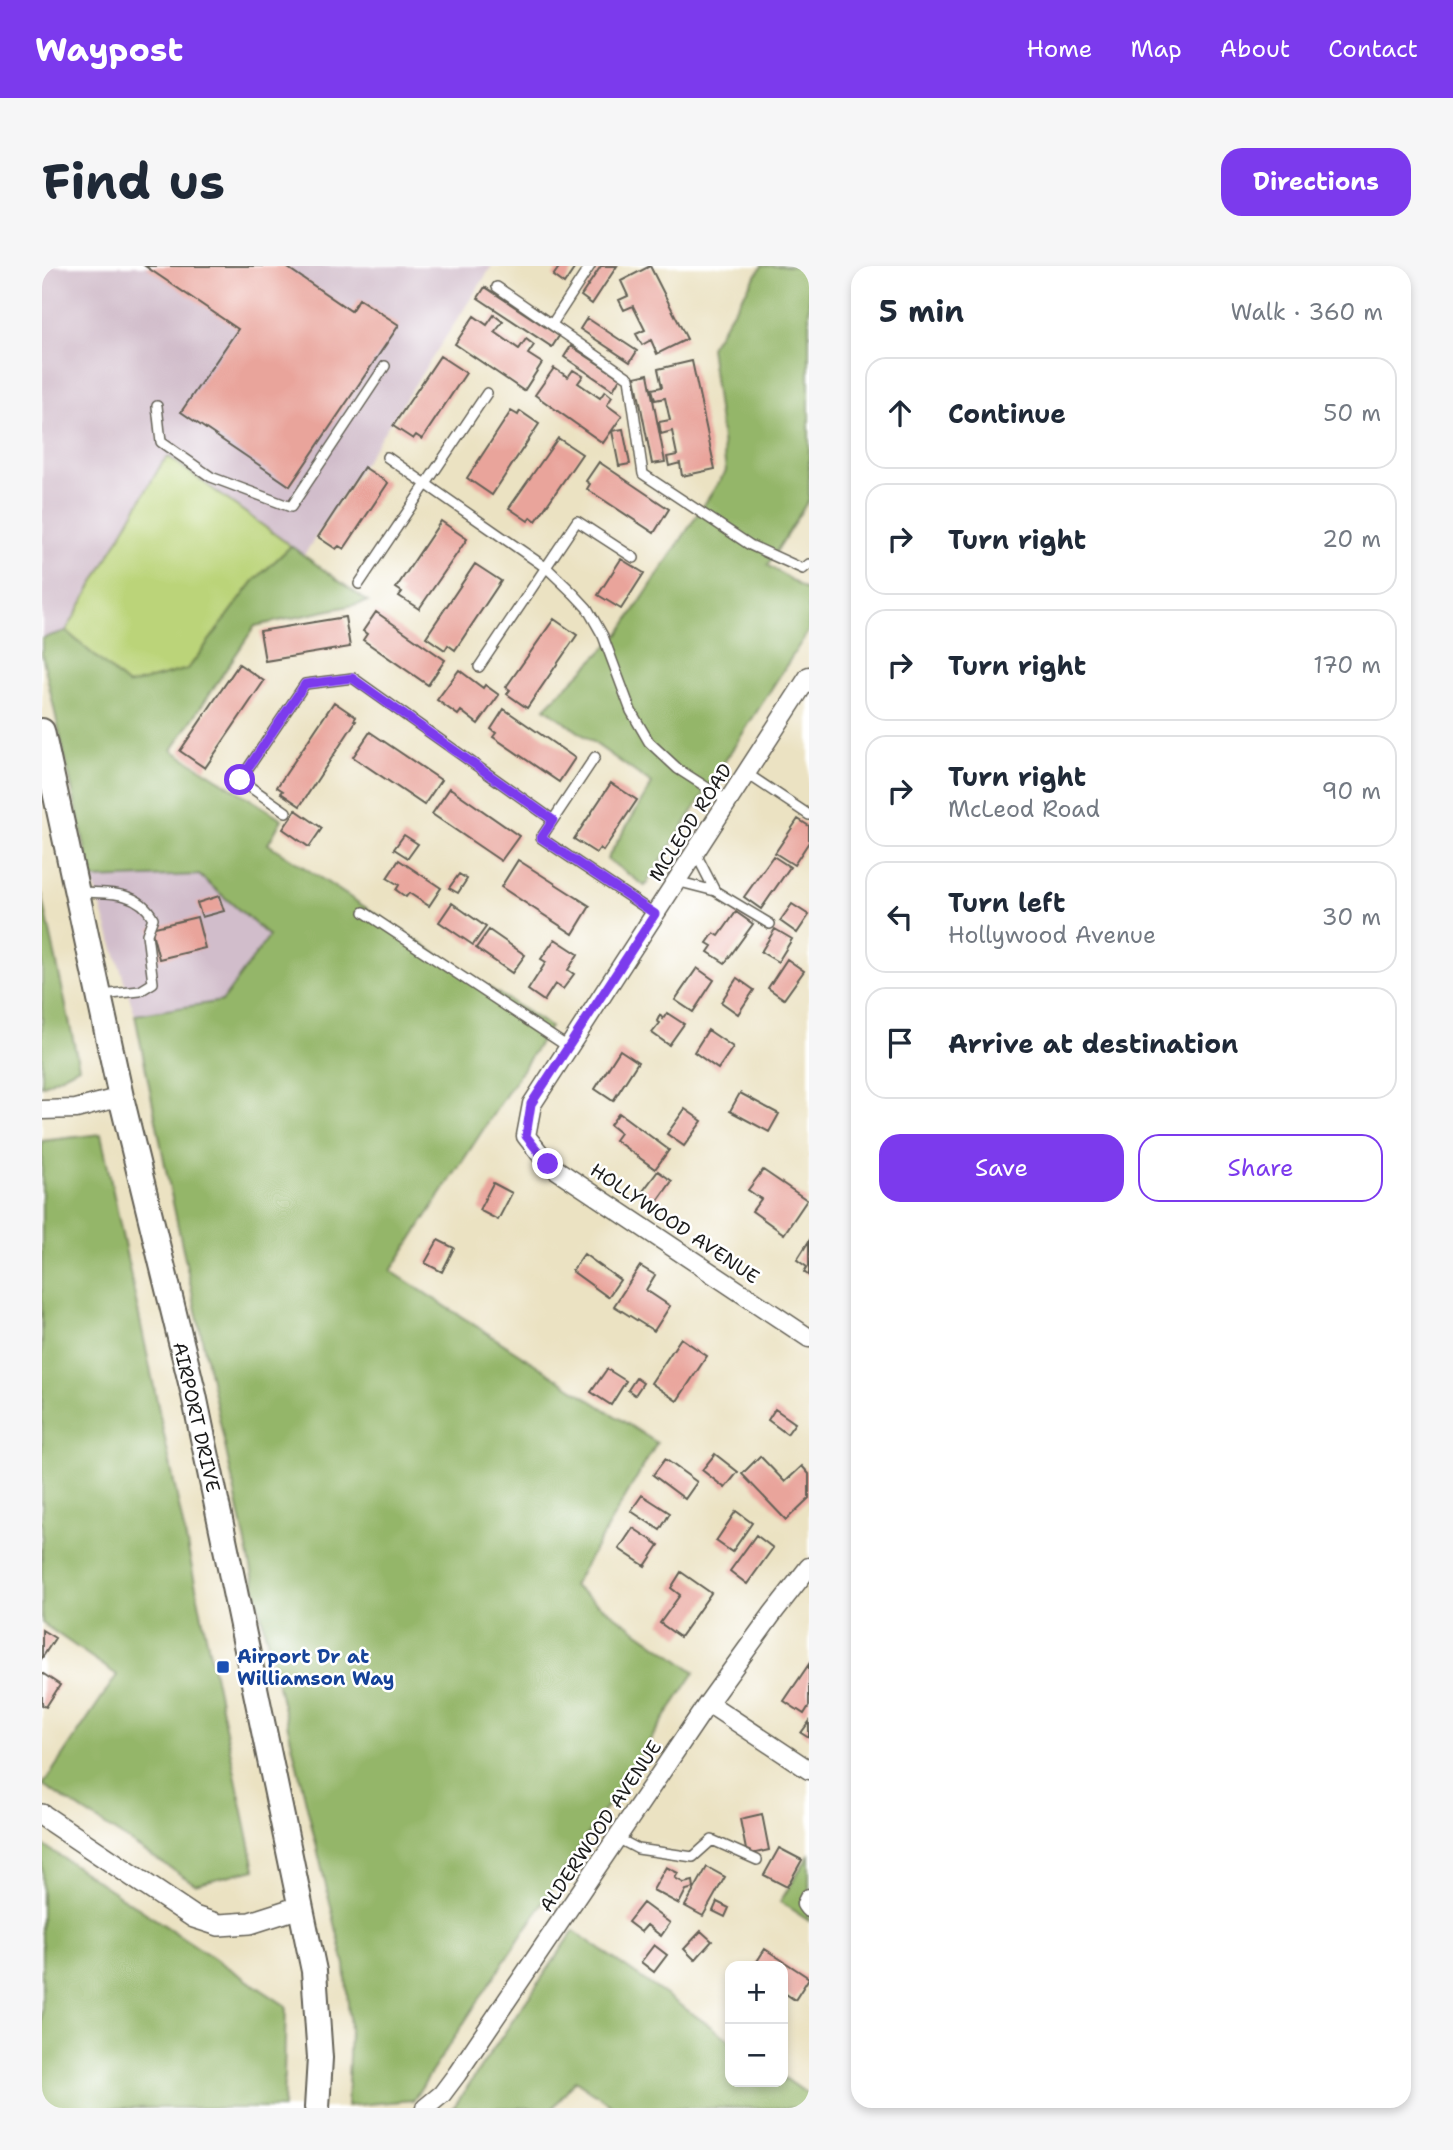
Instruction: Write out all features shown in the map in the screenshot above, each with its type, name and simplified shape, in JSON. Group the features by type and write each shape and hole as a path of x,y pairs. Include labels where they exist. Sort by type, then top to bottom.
{"main road":[{"name":"AIRPORT DRIVE","path":"42,732 121,1097 194,1395 300,1907 315,1983 320,2058 317,2108"}],"street":[{"name":"MCLEOD ROAD","path":"526,1136 531,1104 809,676"},
{"path":"42,1110 76,1109 121,1097"},
{"name":"HOLLYWOOD AVENUE","path":"526,1136 548,1164 809,1338"},
{"name":"ALDERWOOD AVENUE","path":"425,2108 442,2094 457,2074 708,1703 809,1567"},
{"path":"708,1703 809,1770"},
{"path":"42,1815 194,1917 219,1925 250,1923 300,1907"},
{"path":"809,1898 806,1904 809,1908"}],"lane":[{"path":"552,324 590,266"},
{"path":"497,287 629,377 643,474 750,545 803,569 809,564"},
{"path":"157,406 161,442 211,477 291,507 386,366"},
{"path":"359,584 487,393"},
{"path":"387,457 546,568 587,608 603,636 631,711 649,742 678,769 728,800"},
{"path":"480,667 577,521 634,558"},
{"path":"286,812 240,780 305,684 352,678 553,820"},
{"path":"595,757 541,838 655,914"},
{"path":"746,773 809,815"},
{"path":"695,852 715,891"},
{"path":"676,881 715,891 770,924"},
{"path":"77,892 120,893 147,907 153,918 147,934 153,983 140,991 99,995"},
{"path":"364,912 568,1047"},
{"path":"617,1838 638,1849 693,1857 712,1840 757,1860"}],"shaded area":[{"path":"42,266 492,266 304,555 169,457 162,463 66,631 42,638"},
{"path":"199,875 269,936 222,1001 135,1015 92,879"}],"green space":[{"path":"762,266 809,266 809,499 768,565 809,592 809,630 645,886 607,859 652,784 545,708 619,634 726,471 710,347"},
{"path":"169,457 291,546 254,581 188,669 128,685 66,631 162,463"},
{"path":"291,546 368,602 255,626 172,750 282,819 268,844 550,1027 391,1271 657,1443 573,1586 695,1672 413,2100 347,2106 350,2030 345,1965 263,1623 135,1015 222,1001 269,936 199,875 92,879 42,654 42,638 66,631 128,685 188,669 254,581"},
{"path":"42,894 79,1067 42,1086"},
{"path":"101,1134 255,1869 195,1884 43,1785 117,1675 42,1623 42,1141"},
{"path":"42,1844 286,2006 283,2108 42,2108"},
{"path":"809,1855 809,1921 780,1902"},
{"path":"574,1931 725,2037 725,2087 788,2087 788,2080 809,2095 809,2108 616,2108 575,2080 553,2108 453,2108"}],"building":[{"path":"145,266 285,266 351,311 359,299 399,325 290,486 181,412 238,329"},
{"path":"560,266 576,266 564,284 553,276"},
{"path":"601,266 617,266 592,304 581,296"},
{"path":"650,266 687,339 657,354 651,340 642,345 636,334 645,330 633,306 624,310 619,300 628,296 621,281"},
{"path":"485,287 559,336 552,347 478,298"},
{"path":"494,315 503,322 495,332 519,349 526,339 534,345 528,354 542,363 524,391 455,344 474,316 487,325"},
{"path":"587,318 637,351 630,362 580,329"},
{"path":"571,346 620,378 613,390 564,357"},
{"path":"440,356 466,373 422,439 416,435 413,439 393,426"},
{"path":"692,361 715,469 682,476 680,463 669,466 667,457 677,455 672,431 661,434 659,422 670,420 665,398 655,400 652,389 662,387 658,369"},
{"path":"554,368 568,377 573,370 583,376 578,383 600,398 605,391 612,397 607,405 622,416 603,443 535,395"},
{"path":"648,374 665,462 652,464 635,377"},
{"path":"511,411 518,415 520,411 539,424 492,495 467,478"},
{"path":"623,429 630,464 619,466 612,431"},
{"path":"558,438 582,454 536,521 531,517 528,521 509,508"},
{"path":"599,462 669,509 654,533 587,489 590,484 586,481"},
{"path":"364,467 388,483 344,549 339,546 336,549 318,537"},
{"path":"441,521 467,539 419,609 399,596 402,592 396,588"},
{"path":"621,559 644,573 621,609 598,595"},
{"path":"475,564 501,581 455,650 448,645 445,650 426,637"},
{"path":"376,612 445,660 428,685 363,640 367,634 363,631"},
{"path":"345,617 350,647 265,661 260,631"},
{"path":"554,619 577,635 527,708 507,694 510,690 506,687"},
{"path":"239,664 264,681 205,768 180,751"},
{"path":"459,670 483,688 485,685 499,695 478,724 461,711 458,715 437,700"},
{"path":"334,702 356,717 356,721 300,806 277,787"},
{"path":"504,709 575,758 559,782 493,737 496,733 491,729"},
{"path":"370,732 441,780 424,805 353,757"},
{"path":"611,783 637,800 603,851 600,848 596,853 574,839"},
{"path":"450,788 519,836 501,861 432,814"},
{"path":"296,810 322,828 309,847 283,829"},
{"path":"798,819 809,826 809,842 794,865 775,853"},
{"path":"404,835 418,844 408,858 394,849"},
{"path":"773,856 790,867 761,909 744,897"},
{"path":"399,860 441,888 429,906 409,893 406,897 396,890 399,885 387,878"},
{"path":"518,860 590,906 573,934 501,887"},
{"path":"459,874 467,879 458,893 449,888"},
{"path":"219,896 224,911 202,917 197,903"},
{"path":"452,903 486,927 473,945 439,922"},
{"path":"792,904 809,915 797,933 780,921"},
{"path":"736,912 753,924 725,963 708,952 712,946 707,943 714,933 719,936"},
{"path":"197,917 205,948 159,959 151,928"},
{"path":"775,929 792,939 778,962 761,952"},
{"path":"489,930 525,955 512,973 476,948"},
{"path":"555,939 578,954 568,970 574,974 563,989 555,984 544,1001 528,990 546,962 541,959"},
{"path":"787,959 804,971 784,999 768,988"},
{"path":"697,968 714,980 693,1012 675,1000"},
{"path":"737,978 754,990 738,1014 721,1002"},
{"path":"667,1013 684,1024 669,1045 652,1033 660,1023 657,1021 660,1015 663,1019"},
{"path":"708,1030 733,1047 718,1069 694,1052"},
{"path":"620,1050 638,1062 613,1101 595,1089"},
{"path":"740,1093 779,1114 769,1132 730,1111"},
{"path":"685,1109 702,1121 684,1146 667,1134"},
{"path":"619,1113 669,1150 655,1169 615,1140 620,1133 610,1125"},
{"path":"763,1170 807,1200 784,1234 752,1211 761,1199 748,1190"},
{"path":"658,1171 672,1181 657,1202 643,1191"},
{"path":"493,1183 512,1193 498,1220 479,1210"},
{"path":"438,1240 454,1248 442,1272 425,1263"},
{"path":"809,1241 809,1276 804,1272 807,1267 797,1260"},
{"path":"584,1254 620,1280 608,1297 572,1271"},
{"path":"640,1266 655,1275 646,1290 670,1306 654,1331 614,1306"},
{"path":"681,1338 707,1356 677,1401 651,1383"},
{"path":"607,1369 626,1381 611,1405 591,1392"},
{"path":"636,1378 643,1383 635,1395 628,1390"},
{"path":"775,1409 795,1423 787,1434 768,1420"},
{"path":"715,1454 738,1472 725,1488 702,1470"},
{"path":"760,1456 785,1482 802,1466 809,1474 809,1498 786,1520 742,1474"},
{"path":"665,1459 697,1482 685,1499 653,1475"},
{"path":"642,1495 670,1513 660,1530 631,1511"},
{"path":"736,1511 752,1523 732,1552 716,1541"},
{"path":"633,1528 659,1545 645,1566 619,1549"},
{"path":"756,1535 773,1548 747,1584 730,1571"},
{"path":"681,1572 711,1593 680,1637 660,1623 680,1595 671,1588"},
{"path":"42,1630 55,1638 42,1658"},
{"path":"809,1664 809,1706 804,1714 784,1701"},
{"path":"42,1673 60,1685 46,1707 42,1705"},
{"path":"809,1722 809,1738 801,1733"},
{"path":"762,1814 769,1850 747,1855 740,1819"},
{"path":"779,1848 802,1860 787,1887 764,1875"},
{"path":"666,1867 678,1873 675,1878 684,1883 693,1881 694,1888 686,1890 679,1904 653,1890"},
{"path":"707,1867 725,1877 703,1916 685,1906"},
{"path":"717,1902 729,1908 725,1917 713,1911"},
{"path":"643,1903 670,1923 661,1936 647,1925 641,1932 628,1922"},
{"path":"701,1931 712,1941 695,1960 684,1949"},
{"path":"654,1945 667,1955 654,1972 641,1962"},
{"path":"765,1949 783,1961 757,1961"},
{"path":"788,1964 809,1978 795,2000 788,1995"}],"place":[{"name":"Airport Dr at Williamson Way","path":"223,1667"}],"route":[{"path":"240,780 305,684 352,678 553,820 541,838 655,914 531,1104 526,1136 548,1164"}]}
